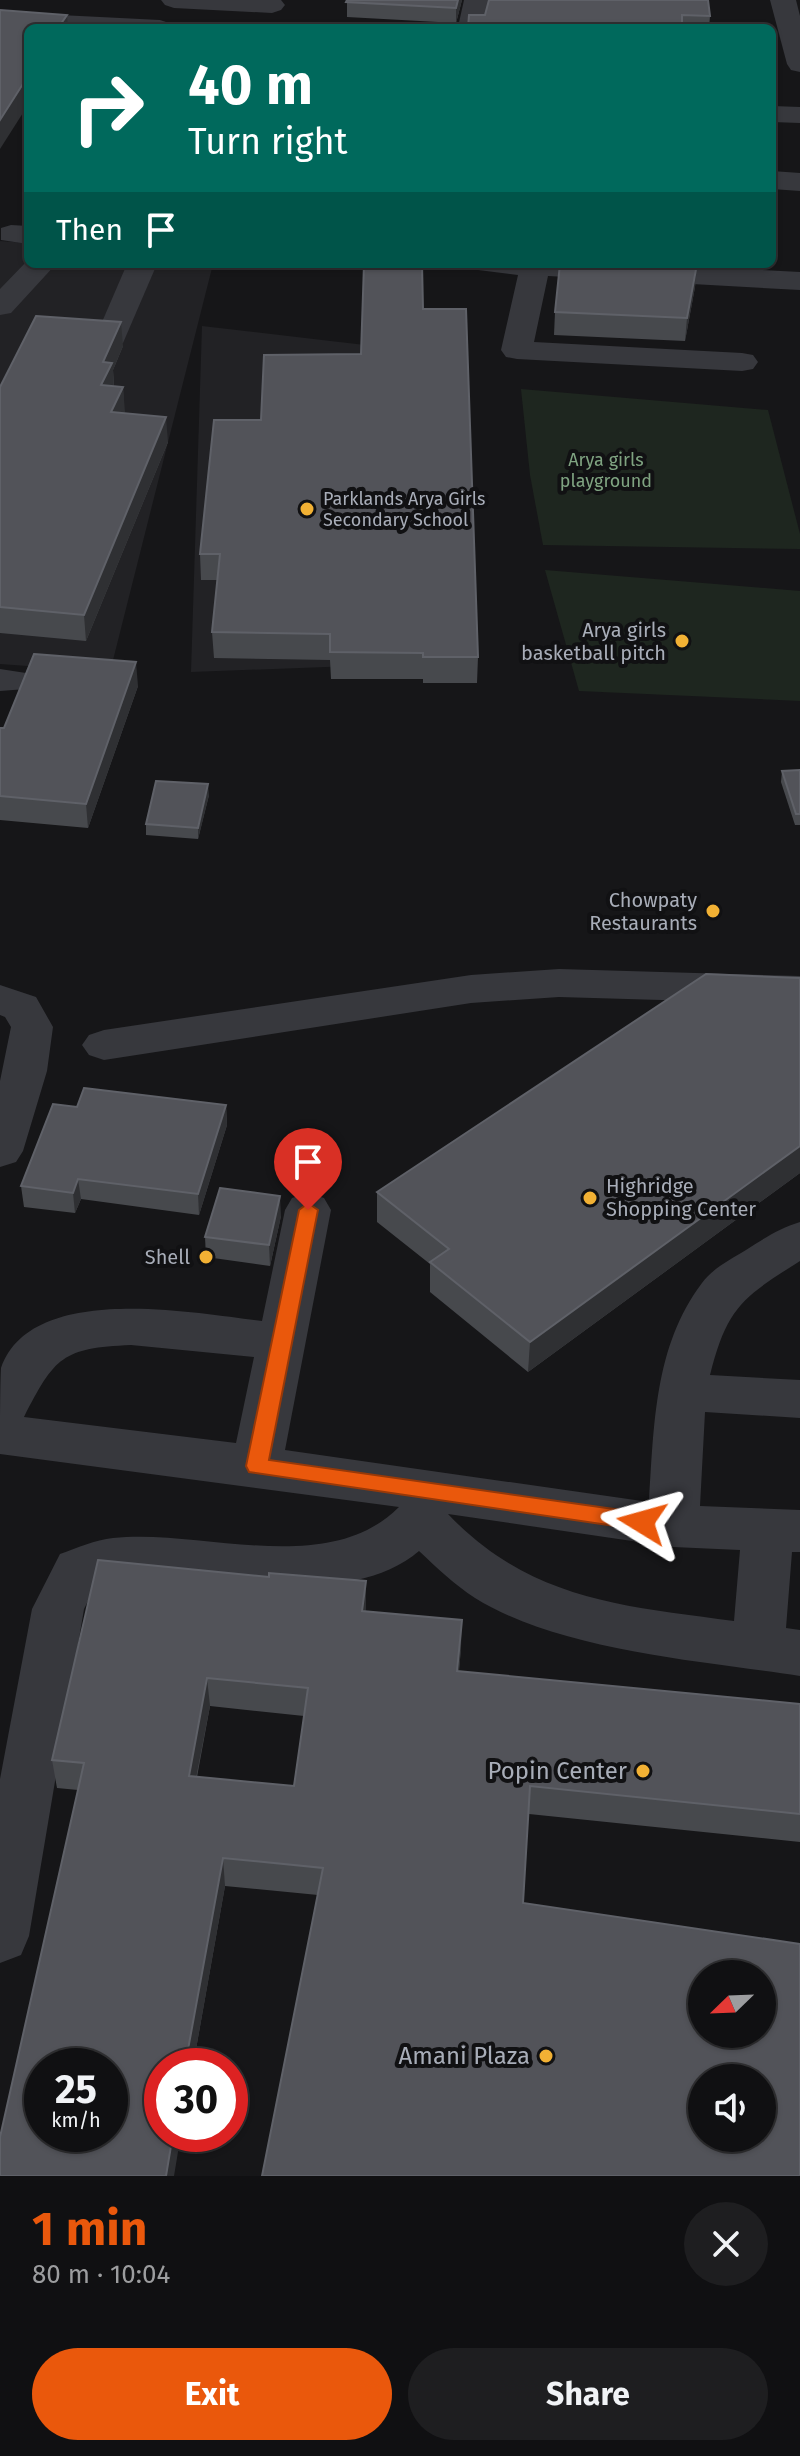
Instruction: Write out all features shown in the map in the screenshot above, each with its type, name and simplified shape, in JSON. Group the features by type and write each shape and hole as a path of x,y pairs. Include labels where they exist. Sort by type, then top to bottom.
{"street":[{"path":"174,0 273,3"},
{"path":"472,24 477,0"},
{"path":"783,0 790,57"},
{"path":"259,24 273,3"},
{"path":"0,20 80,24"},
{"path":"776,114 800,115"},
{"path":"776,180 800,182"},
{"path":"0,306 37,268"},
{"path":"112,336 140,268"},
{"path":"535,268 517,350 742,362"},
{"path":"554,268 800,281"},
{"path":"104,1045 471,989 559,983 800,990"},
{"path":"0,999 21,1007 32,1027 25,1071 0,1151"},
{"path":"257,1466 308,1210"},
{"path":"673,1526 683,1392 695,1334 721,1292 800,1239"},
{"path":"0,1416 25,1371 51,1341 91,1328 134,1327 282,1342"},
{"path":"683,1392 800,1399"},
{"path":"0,1434 257,1466 424,1506 673,1526 784,1531 779,1649 559,1611 504,1589 461,1557 424,1506"},
{"path":"0,1936 58,1609 78,1569 117,1558 193,1563 332,1565 390,1546 424,1506"}],"shaded area":[{"path":"0,241 24,243 24,268 212,268 110,672 0,664"},
{"name":"Parklands Arya Girls Secondary School","path":"202,326 433,353 405,664 191,672"}],"green space":[{"name":"Arya girls playground","path":"521,389 768,410 800,534 800,549 543,545 530,475"},
{"name":"Arya girls basketball pitch","path":"545,570 800,591 800,701 579,691"}],"building":[{"path":"347,0 458,0 456,8"},
{"path":"489,0 708,0 710,16 682,15 682,24 468,24 469,15 485,15"},
{"path":"0,10 67,15 61,24 24,24 24,82 0,120"},
{"name":"Parklands Arya Girls Secondary School","path":"364,268 422,268 423,309 466,309 478,657 330,652 330,634 212,632 220,554 200,554 214,420 261,420 264,355 361,354"},
{"path":"560,268 696,268 687,318 555,312"},
{"path":"36,316 121,322 103,362 112,363 101,385 123,387 111,412 166,417 84,615 0,607 0,387"},
{"path":"34,654 136,662 86,804 0,796 0,728 4,728"},
{"path":"800,770 800,814 796,814 782,771"},
{"path":"156,781 208,784 198,828 146,824"},
{"name":"Highridge Shopping Center","path":"706,974 800,978 800,1146 530,1342 430,1262 449,1249 377,1192"},
{"path":"84,1088 226,1105 198,1194 78,1179 73,1193 21,1186 53,1104 77,1107"},
{"path":"220,1188 280,1196 269,1245 205,1237"},
{"path":"98,1560 269,1577 269,1573 366,1581 362,1611 462,1620 457,1671 800,1704 800,1814 530,1786 523,1903 800,1944 800,2176 262,2176 323,1868 223,1858 188,2048 144,2048 144,2152 170,2152 166,2176 0,2176 0,2137 84,1763 52,1760","holes":["207,1678 308,1688 294,1786 189,1776"]}],"place":[{"name":"Parklands Arya Girls Secondary School","path":"307,509"},
{"name":"Arya girls basketball pitch","path":"682,641"},
{"name":"Chowpaty Restaurants","path":"713,911"},
{"name":"Highridge Shopping Center","path":"590,1198"},
{"name":"Shell","path":"206,1257"},
{"name":"Popin Center","path":"643,1771"},
{"name":"Amani Plaza","path":"546,2056"}],"route":[{"path":"308,1210 257,1466 642,1522"}]}
